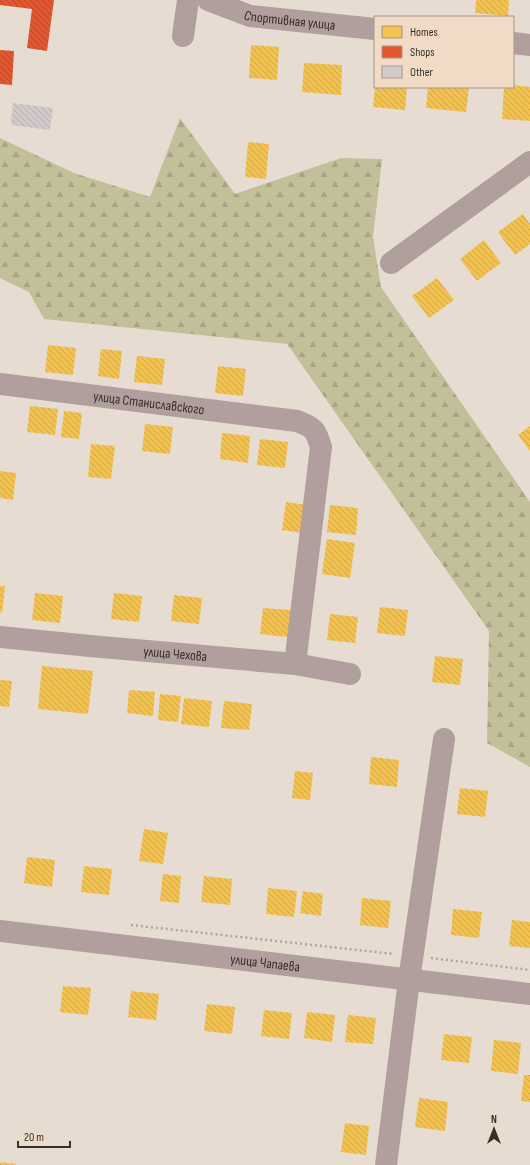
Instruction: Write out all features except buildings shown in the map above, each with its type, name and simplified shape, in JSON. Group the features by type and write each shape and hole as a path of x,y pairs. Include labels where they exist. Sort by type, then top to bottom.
{"street":[{"path":"183,36 188,0"},
{"name":"Спортивная улица","path":"208,0 250,16 374,29"},
{"path":"514,43 530,45"},
{"path":"391,263 530,162"},
{"name":"улица Станиславского","path":"0,384 297,421 311,426 322,447 295,664"},
{"name":"улица Чехова","path":"0,637 295,664 350,674"},
{"path":"386,1165 413,956 444,739"},
{"name":"улица Чапаева","path":"0,931 530,994"}],"path":[{"path":"127,925 530,970"}],"green space":[{"path":"180,118 235,194 341,158 382,159 373,237 381,287 530,502 530,767 487,743 489,631 287,344 44,319 29,292 0,278 0,138 74,173 150,197"}]}
